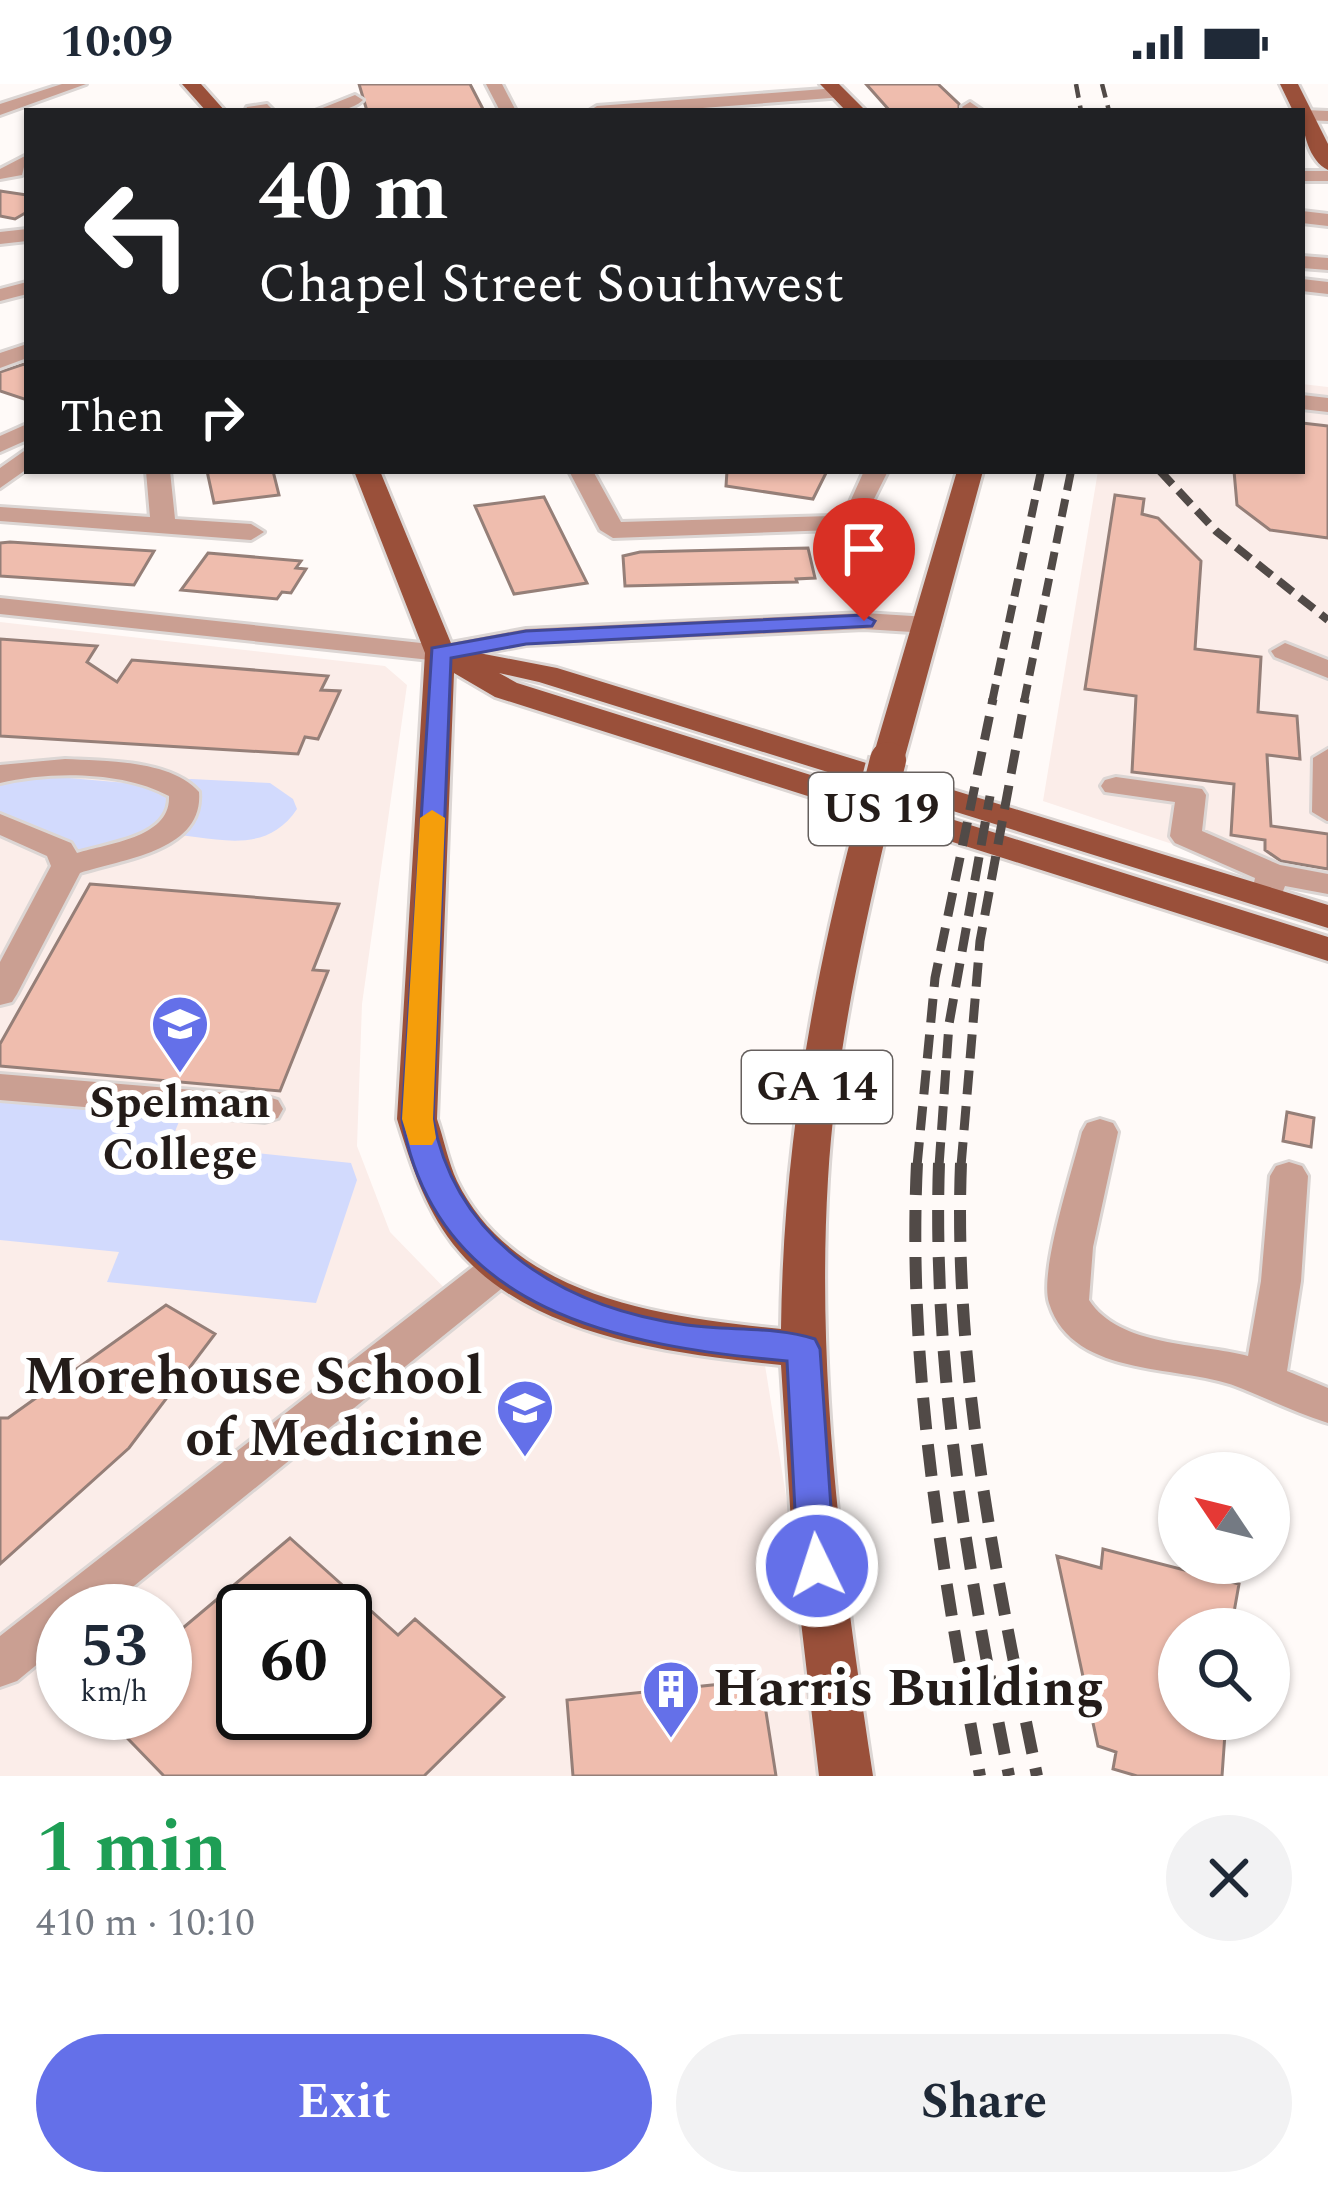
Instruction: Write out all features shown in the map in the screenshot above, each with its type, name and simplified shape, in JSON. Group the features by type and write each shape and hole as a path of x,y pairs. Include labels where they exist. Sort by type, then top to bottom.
{"main road":[{"path":"191,84 212,108"},
{"path":"1311,121 1328,165"},
{"path":"368,474 440,653 418,1119 425,1159 442,1198 470,1235 502,1265 556,1299 627,1326 685,1338 803,1349 817,1566 846,1776"},
{"name":"GA 14","path":"803,1349 807,1181 821,1046 888,760 969,474"},
{"name":"US 19","path":"440,653 546,674 1326,900"},
{"name":"US 19","path":"440,653 506,690 1328,949"}],"street":[{"path":"0,110 78,84"},
{"path":"725,84 739,100"},
{"path":"636,108 833,88"},
{"path":"332,108 355,100"},
{"path":"0,481 24,459"},
{"path":"158,474 163,526"},
{"path":"583,474 613,530 835,523 851,519 860,508 875,474"},
{"path":"0,514 251,532"},
{"path":"0,607 351,640 440,653 526,638 864,621 928,625"},
{"path":"1285,651 1328,670"},
{"path":"1327,812 1328,758"},
{"path":"0,774 25,766 163,778 184,792 185,807 166,836 67,866 0,994"},
{"path":"1116,786 1191,795 1186,836 1269,885"},
{"path":"0,823 60,850 67,866"},
{"path":"0,1087 265,1109"},
{"path":"1100,1132 1068,1275 1069,1302 1085,1325 1120,1342 1265,1381 1328,1406"},
{"path":"1265,1381 1281,1281 1289,1176"},
{"path":"101,1584 502,1265"},
{"path":"0,1665 36,1636"}],"shaded area":[{"path":"1305,384 1328,387 1328,896 1043,801 1098,474 1305,474"},
{"name":"Spelman College","path":"0,622 385,666 407,685 362,1004 357,1146 390,1232 457,1301 98,1584 36,1584 36,1633 0,1661"},
{"path":"0,772 150,785 191,779 270,783 293,799 297,809 283,825 252,839 149,834 78,857 61,842 0,813"},
{"path":"0,1101 180,1119 170,1144 351,1163 357,1180 316,1303 107,1282 119,1252 0,1240"},
{"name":"Morehouse School of Medicine","path":"501,1278 548,1316 633,1343 764,1359 831,1776 0,1776 0,1669 36,1641 36,1740 192,1740 192,1584 109,1584"}],"building":[{"path":"359,84 470,84 482,108 366,108"},
{"path":"866,84 938,84 959,104 959,108 887,108"},
{"path":"0,191 24,195 24,214 15,219 0,216"},
{"path":"24,364 24,399 0,391 0,372"},
{"path":"1305,423 1328,426 1328,538 1270,530 1237,505 1234,474 1305,474"},
{"path":"208,474 274,474 279,495 214,503"},
{"path":"727,474 826,474 813,499 726,486"},
{"path":"1115,495 1144,499 1142,514 1158,518 1201,561 1195,649 1261,657 1258,712 1297,716 1300,759 1267,755 1271,826 1328,834 1328,869 1281,861 1265,850 1265,840 1231,835 1234,784 1132,772 1136,696 1085,689"},
{"path":"544,497 587,583 514,594 475,506"},
{"path":"0,543 154,551 134,585 0,576"},
{"path":"808,548 815,578 797,582 625,586 623,556 640,552"},
{"path":"208,553 301,561 296,568 306,569 291,593 282,592 277,599 181,590"},
{"path":"0,639 97,646 87,662 117,682 132,660 328,676 321,690 340,691 318,739 305,737 298,754 0,736"},
{"path":"90,884 339,904 313,970 328,971 280,1091 0,1066 0,1044"},
{"path":"1287,1112 1314,1118 1311,1147 1283,1141"},
{"path":"166,1305 215,1334 129,1448 0,1564 0,1418 8,1418"},
{"path":"290,1538 341,1584 235,1584"},
{"path":"1103,1549 1158,1563 1158,1584 1239,1584 1235,1608 1158,1608 1158,1740 1225,1740 1222,1776 1137,1776 1113,1769 1116,1752 1098,1746 1057,1556 1101,1568"},
{"path":"216,1600 216,1740 372,1740 372,1612 398,1635 415,1619 504,1697 424,1776 164,1776 129,1740 192,1740 192,1620"},
{"name":"Harris Building","path":"761,1680 776,1776 573,1776 567,1700"}],"railway":[{"path":"1076,84 1080,108"},
{"path":"1102,84 1108,108"},
{"path":"992,702 1040,474"},
{"path":"1024,702 1070,474"},
{"path":"1163,474 1216,531 1328,620"},
{"path":"917,1166 935,978 993,699"},
{"path":"961,1166 980,941 1025,699"},
{"path":"939,1166 949,1024 990,796"},
{"path":"917,1163 915,1240 923,1394 941,1548 980,1776"},
{"path":"939,1163 941,1317 956,1471 1009,1776"},
{"path":"961,1163 960,1240 971,1394 993,1548 1037,1776"}],"slow traffic":[{"path":"421,1138 418,1119 432,818"}],"place":[{"name":"Spelman College","path":"180,1075"},
{"name":"Morehouse School of Medicine","path":"525,1459"},
{"name":"Harris Building","path":"671,1740"}],"route":[{"path":"817,1566 803,1349 685,1338 627,1326 556,1299 502,1265 470,1235 442,1198 425,1159 418,1119 440,653 526,638 864,621"}]}
